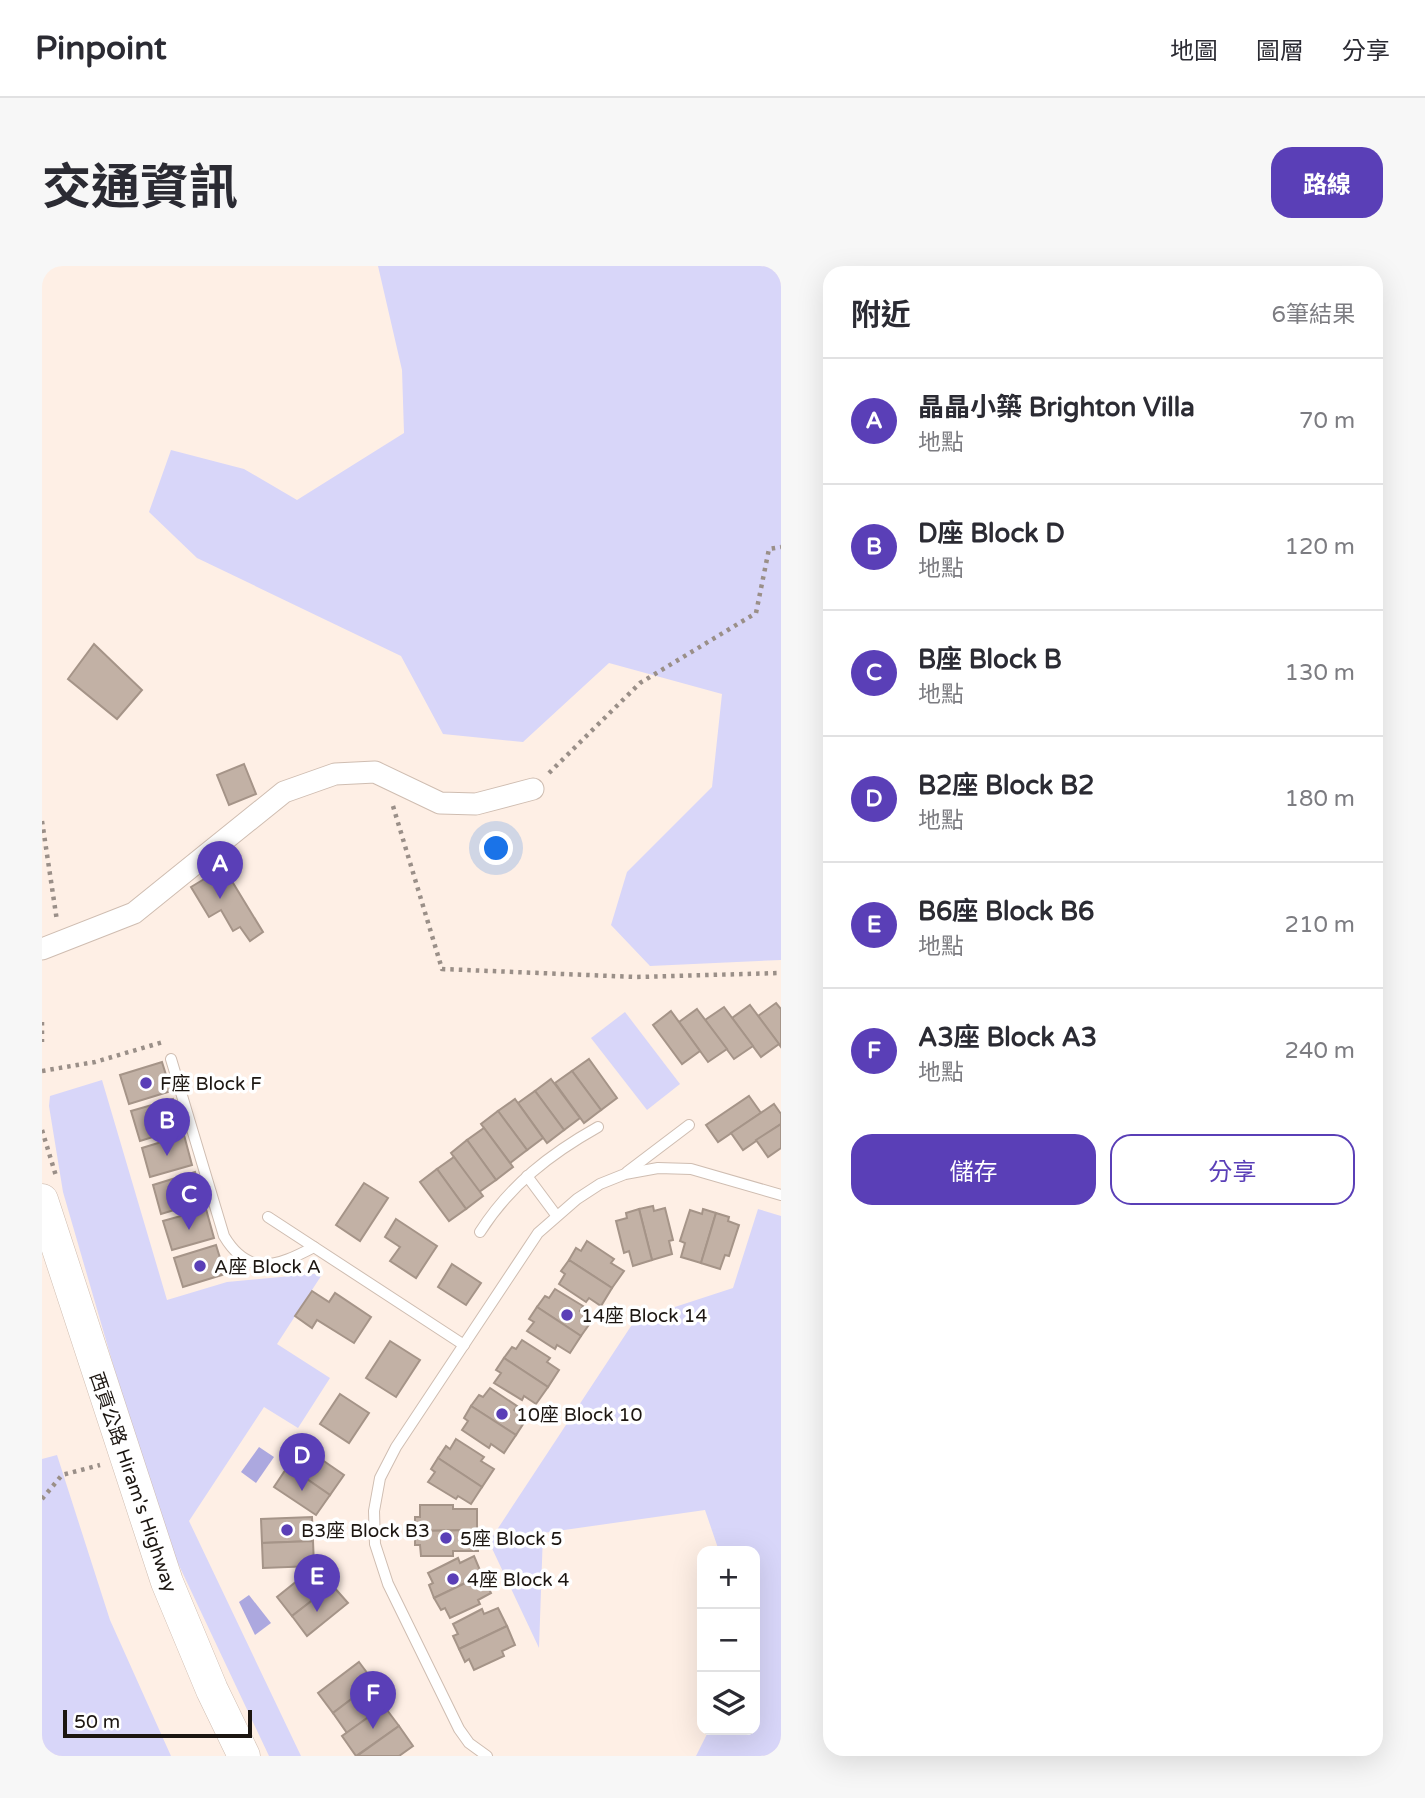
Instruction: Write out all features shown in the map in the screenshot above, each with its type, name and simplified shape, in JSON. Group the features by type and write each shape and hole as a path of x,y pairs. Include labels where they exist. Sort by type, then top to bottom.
{"main road":[{"name":"西貢公路 Hiram's Highway","path":"42,1200 167,1582 206,1678 244,1756"}],"street":[{"path":"51,945 134,912 284,792 335,774 373,772 440,803 476,804 533,789"}],"lane":[{"path":"171,1059 224,1236 230,1246 249,1262 274,1265 314,1247"},
{"path":"625,1174 689,1125"},
{"path":"480,1232 499,1203 527,1176 549,1158 598,1128"},
{"path":"487,1756 469,1743 458,1729 388,1584 375,1544 374,1510 380,1478 396,1447 538,1233 556,1215 600,1184 625,1174 658,1168 691,1169 781,1195"},
{"path":"527,1176 556,1215"},
{"path":"268,1217 464,1345"}],"path":[{"path":"533,789 640,683 756,613 769,549 781,547"},
{"path":"373,772 393,807 442,969 636,977 781,973"},
{"path":"42,821 51,945"},
{"path":"42,1022 42,1042"},
{"path":"42,1072 95,1062 166,1041 171,1059"},
{"path":"42,1499 62,1475 111,1462"}],"shaded area":[{"path":"378,266 781,266 781,960 650,966 611,925 627,872 712,787 722,694 609,663 523,742 443,734 401,656 197,558 149,512 171,450 244,469 297,500 404,433 402,370"},
{"path":"625,1012 680,1084 647,1110 591,1038"},
{"path":"102,1080 167,1300 227,1282 323,1273 277,1344 330,1378 298,1428 264,1407 189,1521 301,1756 269,1756 159,1523 63,1192 49,1106 50,1096"},
{"path":"758,1209 781,1216 781,1756 696,1756 706,1735 760,1735 760,1546 717,1546 705,1510 543,1533 539,1648 489,1542 635,1320 733,1288"},
{"path":"259,1447 274,1457 256,1483 241,1472"},
{"path":"57,1455 110,1620 171,1756 42,1756 42,1459"},
{"path":"249,1595 271,1623 255,1635 239,1602"}],"building":[{"path":"94,644 142,690 117,719 68,679"},
{"path":"244,764 256,794 229,805 217,775"},
{"path":"219,870 226,881 230,878 263,932 250,941 240,927 233,931 221,910 209,917 191,887"},
{"path":"776,1003 781,1009 781,1047 758,1016"},
{"path":"750,1005 779,1044 761,1057 732,1018"},
{"path":"724,1007 753,1046 734,1059 705,1020"},
{"path":"697,1009 727,1049 708,1062 679,1022"},
{"path":"671,1011 700,1051 682,1064 653,1025"},
{"path":"589,1059 617,1098 601,1110 572,1071"},
{"name":"F座 Block F","path":"162,1062 171,1091 129,1104 120,1075"},
{"path":"572,1071 601,1110 584,1123 555,1083"},
{"path":"551,1079 580,1118 564,1130 535,1091"},
{"path":"535,1091 564,1130 547,1143 518,1103"},
{"path":"749,1096 761,1113 718,1142 706,1125"},
{"path":"173,1099 182,1128 140,1141 131,1111"},
{"path":"515,1099 543,1138 527,1150 498,1111"},
{"path":"774,1104 781,1114 781,1124 743,1150 731,1133"},
{"path":"498,1111 527,1150 510,1163 481,1124"},
{"path":"781,1124 781,1148 768,1157 756,1140"},
{"path":"484,1128 513,1167 496,1180 467,1140"},
{"path":"184,1135 192,1165 150,1177 142,1148"},
{"path":"467,1140 496,1180 479,1192 451,1153"},
{"path":"454,1157 483,1196 466,1209 437,1169"},
{"path":"437,1169 466,1209 449,1221 420,1182"},
{"path":"195,1172 204,1201 161,1214 153,1185"},
{"path":"364,1183 388,1198 360,1241 336,1225"},
{"path":"653,1206 654,1211 665,1208 673,1240 669,1241 672,1254 652,1260 639,1209"},
{"path":"206,1209 214,1238 172,1250 163,1221"},
{"path":"639,1209 652,1260 633,1266 629,1251 624,1253 616,1221 627,1218 626,1213"},
{"path":"703,1209 716,1213 701,1263 681,1257 685,1243 680,1241 690,1210 702,1214"},
{"path":"716,1213 729,1217 728,1221 739,1225 729,1256 725,1255 720,1269 701,1263"},
{"path":"396,1219 437,1246 416,1278 390,1261 400,1247 385,1237"},
{"path":"587,1241 614,1259 611,1263 624,1271 612,1288 569,1260 576,1248 581,1251"},
{"name":"A座 Block A","path":"216,1245 225,1274 183,1287 174,1258"},
{"path":"569,1260 612,1288 601,1306 589,1298 586,1302 559,1284 565,1274 561,1271"},
{"path":"452,1264 481,1283 466,1305 438,1287"},
{"name":"14座 Block 14","path":"555,1289 583,1306 580,1311 593,1319 581,1336 537,1307 545,1296 549,1298"},
{"path":"312,1291 329,1302 335,1293 371,1317 354,1343 317,1320 312,1328 295,1316"},
{"path":"537,1307 581,1336 570,1353 557,1345 555,1349 527,1331 534,1322 529,1319"},
{"path":"522,1340 550,1358 547,1362 559,1370 548,1387 504,1358 512,1347 516,1349"},
{"path":"390,1341 420,1360 396,1397 366,1378"},
{"path":"504,1358 548,1387 536,1404 524,1396 522,1400 494,1383 501,1373 496,1370"},
{"name":"10座 Block 10","path":"490,1388 517,1406 514,1410 527,1418 516,1435 471,1406 479,1395 483,1397"},
{"path":"340,1394 369,1413 349,1443 320,1424"},
{"path":"471,1406 516,1435 504,1453 491,1444 489,1448 462,1430 468,1421 464,1418"},
{"path":"456,1439 484,1457 481,1461 494,1469 482,1487 438,1458 446,1446 450,1449"},
{"path":"302,1446 344,1475 330,1495 288,1466"},
{"path":"438,1458 482,1487 471,1504 458,1496 456,1499 428,1482 435,1472 431,1469"},
{"path":"288,1466 330,1495 316,1515 274,1487"},
{"path":"420,1505 453,1505 453,1509 477,1509 477,1530 415,1531 415,1517 420,1517"},
{"name":"B3座 Block B3","path":"312,1517 313,1541 262,1543 261,1519"},
{"name":"5座 Block 5","path":"477,1530 478,1551 453,1551 453,1556 421,1556 420,1545 415,1545 415,1531"},
{"path":"313,1541 314,1566 263,1568 262,1543"},
{"name":"4座 Block 4","path":"474,1556 482,1575 434,1598 429,1585 433,1583 428,1573 458,1558 460,1563"},
{"path":"317,1565 332,1585 292,1616 277,1597"},
{"path":"482,1575 491,1593 478,1600 480,1604 450,1618 445,1608 441,1610 434,1598"},
{"path":"332,1585 348,1603 307,1636 292,1616"},
{"path":"498,1608 507,1626 459,1649 453,1636 458,1634 453,1624 482,1609 484,1614"},
{"path":"507,1626 515,1645 502,1651 504,1656 474,1670 469,1659 465,1662 459,1649"},
{"path":"359,1662 374,1682 333,1713 318,1693"},
{"path":"374,1682 389,1702 347,1733 333,1713"},
{"path":"384,1706 399,1726 356,1756 342,1736"},
{"path":"399,1726 413,1746 399,1756 357,1756"}],"place":[{"name":"晶晶小築 Brighton Villa","path":"220,899"},
{"name":"F座 Block F","path":"146,1083"},
{"name":"D座 Block D","path":"167,1156"},
{"name":"B座 Block B","path":"189,1230"},
{"name":"A座 Block A","path":"200,1266"},
{"name":"14座 Block 14","path":"567,1315"},
{"name":"10座 Block 10","path":"502,1414"},
{"name":"B2座 Block B2","path":"302,1491"},
{"name":"B3座 Block B3","path":"287,1530"},
{"name":"5座 Block 5","path":"446,1538"},
{"name":"4座 Block 4","path":"453,1579"},
{"name":"B6座 Block B6","path":"317,1612"},
{"name":"A3座 Block A3","path":"373,1729"}]}
